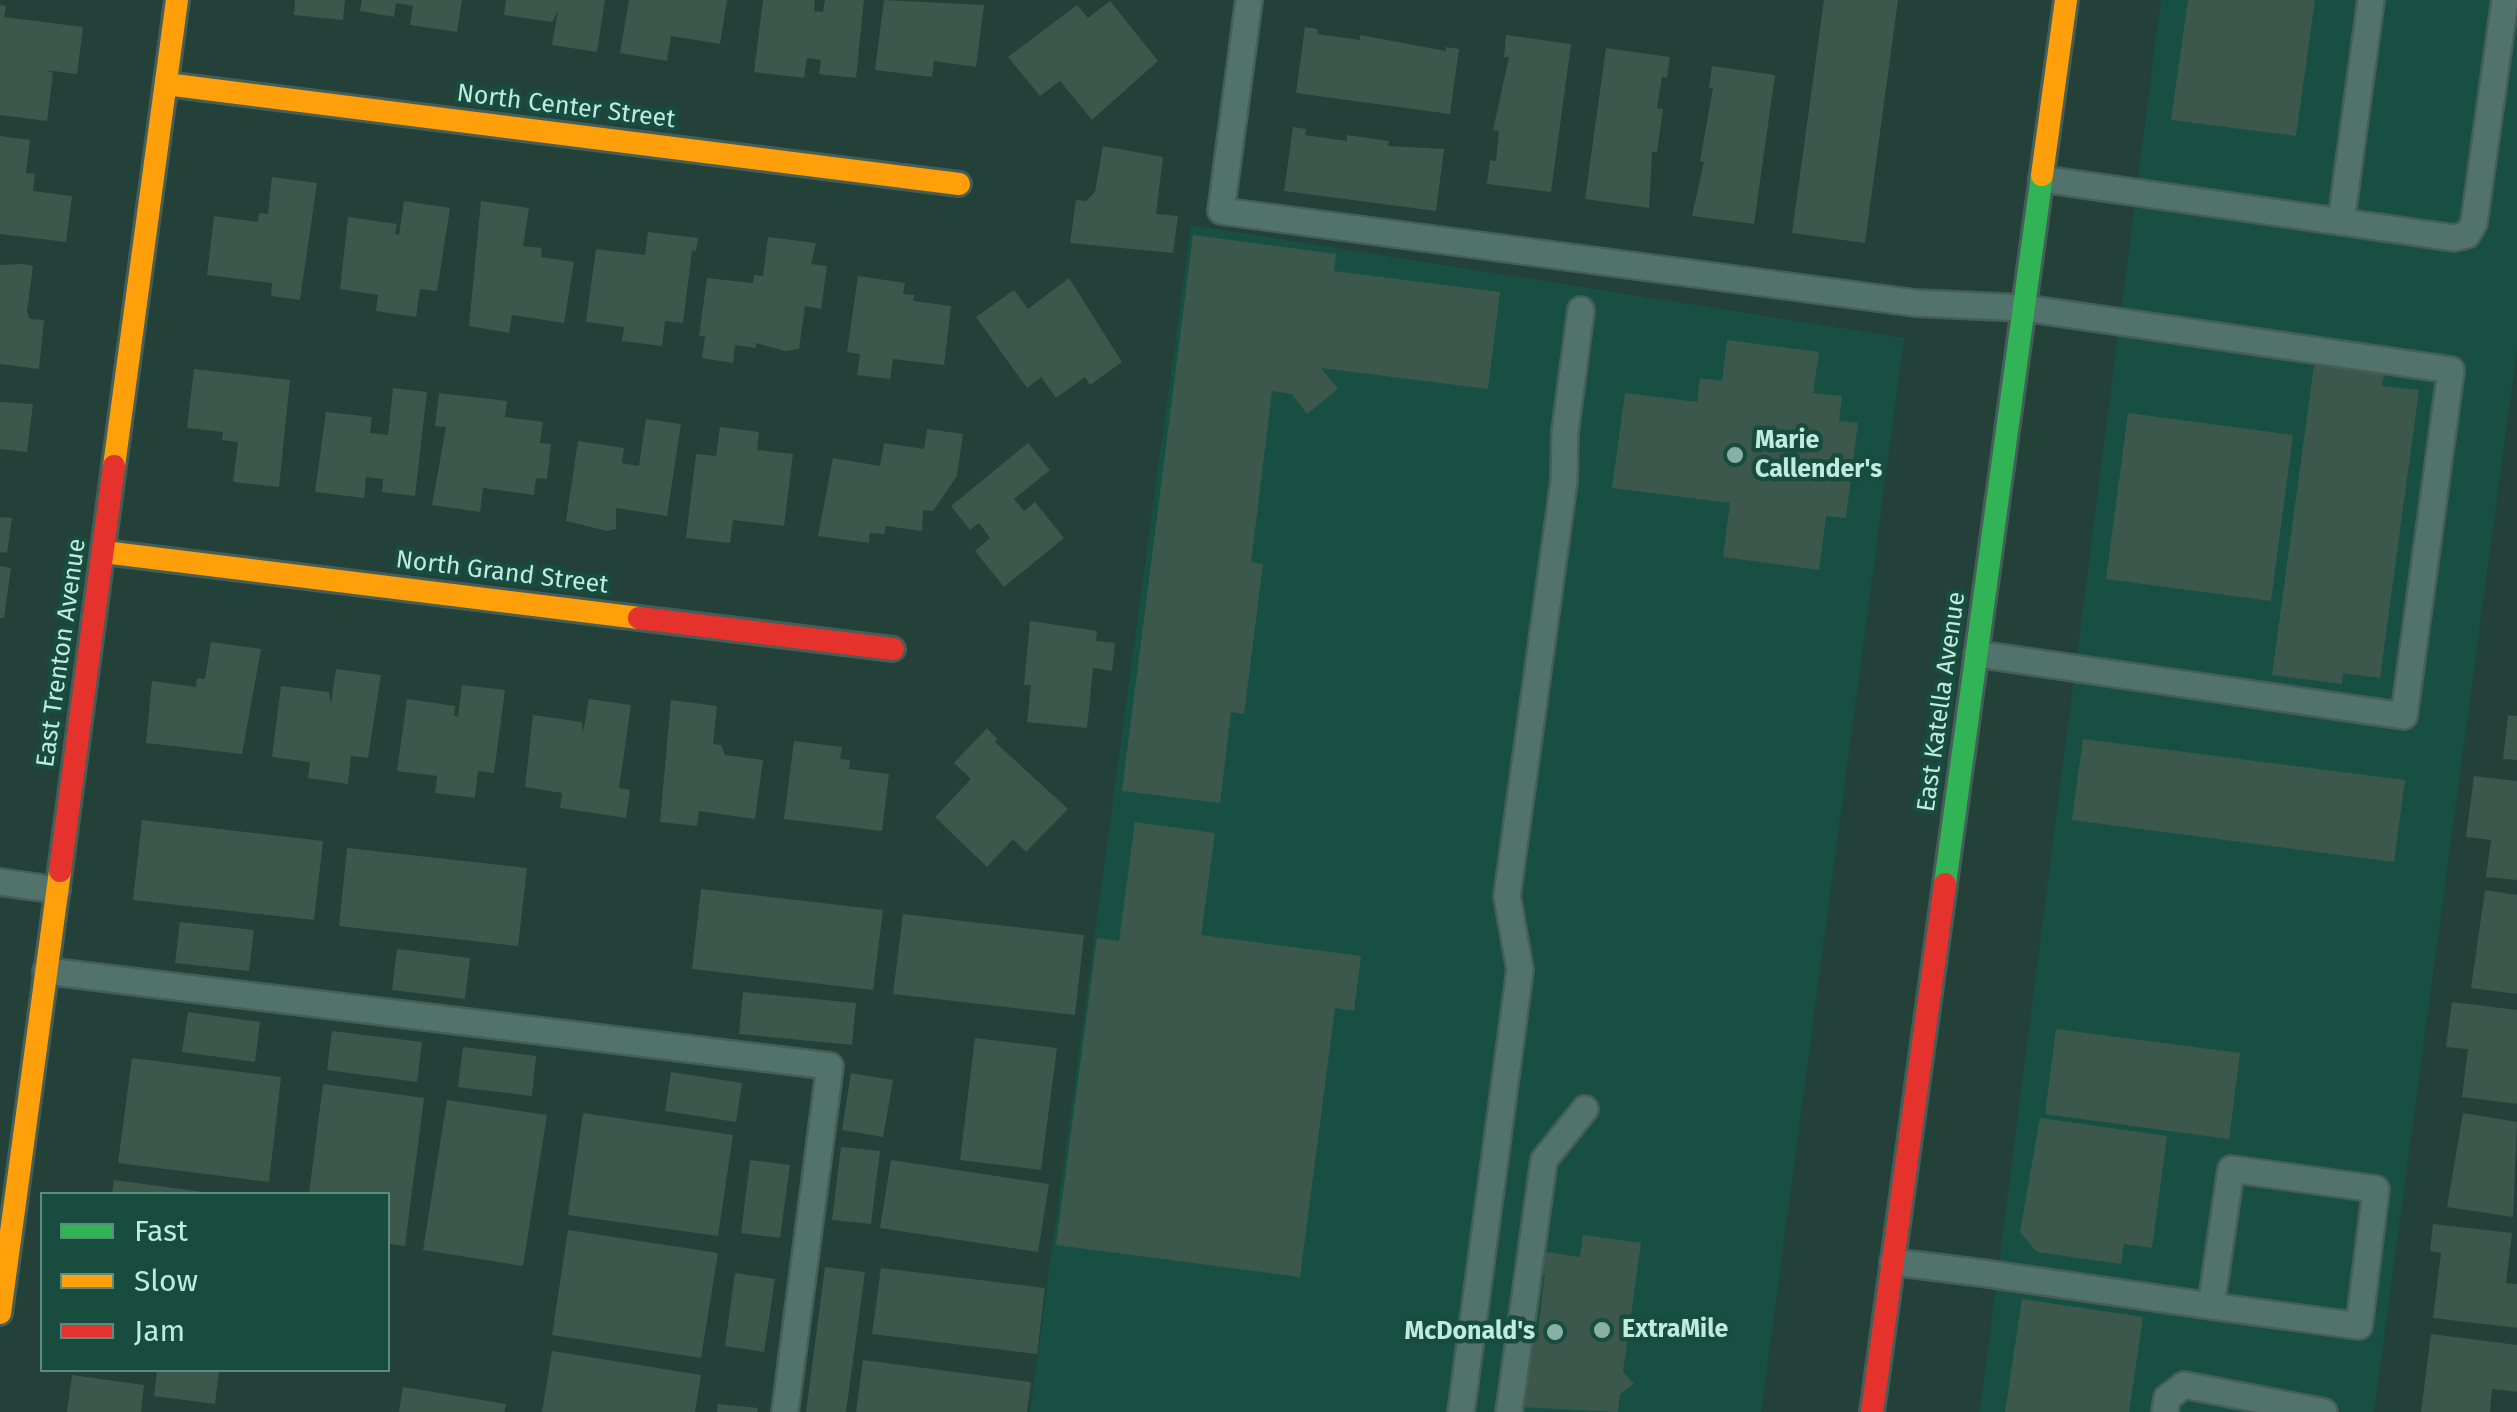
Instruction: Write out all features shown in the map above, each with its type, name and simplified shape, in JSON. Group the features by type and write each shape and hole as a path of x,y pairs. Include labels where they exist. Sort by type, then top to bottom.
{"street":[{"name":"East Trenton Avenue","path":"0,1313 177,0"},
{"name":"East Katella Avenue","path":"1872,1412 2066,0"},
{"name":"North Center Street","path":"166,84 959,184"},
{"name":"North Grand Street","path":"104,552 893,649"}],"lane":[{"path":"1249,0 1221,211 1914,302 2024,308 2451,370 2404,716 1976,654"},
{"path":"2341,222 2371,0"},
{"path":"2042,179 2454,238 2467,235 2474,222 2504,0"},
{"path":"1461,1412 1520,970 1507,896 1564,482 1565,432 1581,310"},
{"path":"0,882 57,890"},
{"path":"46,971 830,1066 785,1412"},
{"path":"1509,1412 1544,1160 1584,1109"},
{"path":"1893,1262 2211,1306 2359,1326 2376,1189 2231,1170 2211,1306"},
{"path":"2166,1405 2184,1385 2324,1412"}],"shaded area":[{"path":"2161,0 2517,0 2517,349 2374,1412 1980,1412"},
{"path":"1191,225 1904,338 1761,1412 1030,1412"}],"building":[{"path":"295,0 345,0 343,20 294,15"},
{"path":"362,0 462,0 457,32 410,25 413,6 396,3 394,17 360,11"},
{"path":"506,0 605,0 597,52 552,45 558,11 552,22 504,15"},
{"path":"629,0 727,0 720,44 671,36 667,61 620,53"},
{"path":"763,0 815,0 814,11 823,12 825,0 864,0 856,78 819,74 821,60 807,58 804,78 754,72"},
{"path":"884,0 984,5 976,67 934,61 932,77 875,70"},
{"path":"1824,0 1898,0 1865,243 1792,233"},
{"path":"2188,0 2315,0 2296,136 2171,120"},
{"path":"1110,1 1158,61 1092,120 1060,81 1040,96 1008,57 1077,5 1088,18"},
{"path":"0,5 6,6 4,17 83,27 77,74 45,70 53,73 47,121 0,115"},
{"path":"1305,27 1318,29 1317,34 1360,40 1360,35 1446,51 1446,47 1459,49 1450,114 1296,93"},
{"path":"1506,35 1571,44 1551,192 1487,184 1490,160 1496,161 1499,131 1493,130 1509,57 1504,57"},
{"path":"1606,48 1670,57 1657,108 1663,109 1657,152 1652,152 1649,208 1585,199"},
{"path":"1712,66 1775,75 1754,224 1692,216 1704,162 1700,161 1713,88 1709,88"},
{"path":"1293,127 1306,129 1305,135 1347,141 1347,135 1389,141 1388,146 1444,149 1436,211 1284,191"},
{"path":"0,136 30,140 26,173 35,174 33,191 72,196 66,242 0,234"},
{"path":"1103,146 1163,157 1156,214 1178,216 1173,253 1070,243 1076,200 1086,201 1095,192"},
{"path":"272,177 317,183 300,300 271,296 272,283 207,275 214,216 258,222 259,213 268,214"},
{"path":"404,201 450,208 437,291 420,289 416,317 376,311 378,295 340,289 348,217 397,224 395,234 399,235"},
{"path":"481,201 529,208 523,246 542,248 541,257 574,262 564,323 512,315 509,333 469,326"},
{"path":"648,232 698,238 696,251 692,250 683,323 665,321 662,346 622,341 624,327 586,322 596,249 645,255"},
{"path":"1193,235 1336,254 1334,271 1500,292 1488,389 1321,368 1338,389 1307,414 1292,394 1272,391 1251,562 1263,564 1244,714 1231,712 1220,803 1122,791"},
{"path":"768,237 816,243 811,264 827,266 821,309 805,306 799,349 785,351 756,343 756,348 735,345 733,363 702,358 705,336 699,336 707,278 753,283 754,275 763,276"},
{"path":"0,265 33,266 27,312 30,319 44,320 39,369 0,364"},
{"path":"858,276 905,283 903,294 914,295 913,301 951,306 944,365 893,359 890,379 857,375 860,354 847,352"},
{"path":"1069,278 1122,362 1090,385 1085,377 1056,398 1041,377 1027,388 976,317 1014,290 1028,309"},
{"name":"Marie Callender's","path":"1727,340 1819,352 1813,393 1842,396 1839,421 1858,423 1846,518 1826,516 1819,570 1723,557 1730,503 1612,488 1625,393 1697,402 1700,378 1722,381"},
{"path":"2314,365 2384,374 2382,386 2419,390 2380,678 2343,673 2342,684 2272,675"},
{"path":"194,369 290,380 279,487 233,482 238,442 222,440 223,432 187,428"},
{"path":"393,388 427,392 415,496 382,492 383,479 366,477 364,498 315,492 326,412 372,417 370,433 388,435"},
{"path":"439,393 507,401 505,417 543,422 540,443 551,444 547,479 536,478 534,495 483,488 480,512 432,505 446,427 435,426"},
{"path":"0,402 33,404 27,452 0,449"},
{"path":"2128,413 2293,435 2271,601 2106,579"},
{"path":"646,419 681,424 667,516 616,508 616,529 607,531 566,521 578,441 624,448 622,463 639,466"},
{"path":"720,427 759,432 757,450 793,454 784,526 733,520 730,543 686,538 696,454 716,456"},
{"path":"927,429 963,434 957,476 933,511 923,510 922,531 886,526 884,534 870,533 869,543 818,536 833,458 880,466 884,443 924,449"},
{"path":"1028,443 1050,470 1014,499 1024,511 1035,502 1064,538 1004,587 975,551 990,538 979,523 970,530 951,506"},
{"path":"0,517 12,518 7,553 0,552"},
{"path":"0,566 11,568 4,618 0,618"},
{"path":"1030,621 1097,631 1096,641 1115,643 1112,671 1093,668 1087,728 1027,722 1031,685 1024,685"},
{"path":"211,642 261,649 242,754 146,743 152,681 196,687 197,678 205,679"},
{"path":"336,669 381,675 368,758 351,756 348,784 308,778 310,762 272,757 281,686 329,692 331,704"},
{"path":"462,685 505,690 494,773 478,771 475,798 435,793 437,776 397,771 407,699 455,706 454,716 458,717"},
{"path":"589,699 631,705 619,788 630,790 626,818 560,808 562,793 525,787 533,715 582,722 583,733"},
{"path":"671,700 717,706 713,744 721,745 725,755 763,760 755,819 699,811 697,826 660,822"},
{"path":"2508,715 2517,716 2517,760 2503,759"},
{"path":"987,728 997,739 995,742 1068,809 1026,852 1013,839 987,867 935,817 971,779 954,763"},
{"path":"2083,739 2405,780 2394,862 2072,820"},
{"path":"794,741 842,747 840,759 850,760 849,769 889,774 882,831 784,819"},
{"path":"2474,776 2517,781 2517,880 2486,877 2491,840 2466,837"},
{"path":"142,820 323,841 314,920 133,900"},
{"path":"1135,822 1215,833 1201,935 1361,956 1354,1011 1335,1008 1300,1277 1056,1245 1097,938 1119,941"},
{"path":"347,848 527,868 518,946 339,926"},
{"path":"701,889 883,910 873,990 692,969"},
{"path":"2485,890 2517,895 2517,994 2471,988"},
{"path":"903,914 1084,935 1075,1015 893,994"},
{"path":"180,922 254,930 249,971 175,963"},
{"path":"397,949 470,958 465,999 392,990"},
{"path":"743,992 856,1003 852,1045 739,1034"},
{"path":"2452,1002 2517,1010 2517,1104 2462,1097 2468,1049 2446,1047"},
{"path":"188,1012 260,1022 255,1062 182,1052"},
{"path":"2056,1029 2240,1053 2229,1139 2045,1114"},
{"path":"332,1031 422,1042 417,1082 327,1070"},
{"path":"975,1038 1057,1048 1041,1170 960,1160"},
{"path":"463,1047 536,1056 532,1096 458,1087"},
{"path":"132,1058 281,1077 269,1182 118,1163"},
{"path":"671,1072 742,1083 736,1122 665,1111"},
{"path":"851,1073 893,1080 883,1137 842,1130"},
{"path":"323,1084 424,1098 405,1246 390,1244 390,1192 309,1192"},
{"path":"447,1100 547,1115 523,1266 423,1250"},
{"path":"583,1113 733,1135 718,1236 568,1215"},
{"path":"2463,1113 2517,1122 2513,1217 2447,1207"},
{"path":"2040,1118 2167,1136 2152,1248 2124,1244 2121,1264 2037,1252 2020,1232"},
{"path":"841,1147 880,1151 871,1224 832,1220"},
{"path":"750,1160 790,1165 780,1238 741,1233"},
{"path":"891,1160 1049,1184 1038,1252 880,1228"},
{"path":"114,1180 203,1192 112,1192"},
{"path":"2433,1224 2512,1233 2506,1283 2517,1284 2517,1328 2433,1318 2441,1253 2430,1251"},
{"path":"568,1230 718,1253 701,1358 552,1335"},
{"path":"1583,1235 1641,1243 1623,1372 1634,1384 1620,1394 1618,1412 1518,1407 1528,1328 1538,1330 1545,1274 1536,1273 1539,1251 1580,1257"},
{"path":"825,1267 865,1272 846,1412 806,1412"},
{"path":"881,1268 1045,1288 1037,1354 872,1334"},
{"path":"735,1273 775,1279 764,1352 725,1346"},
{"path":"2022,1299 2143,1317 2129,1412 2005,1412"},
{"path":"2431,1334 2517,1345 2517,1392 2492,1389 2490,1412 2421,1412"},
{"path":"552,1351 701,1375 695,1412 542,1412"},
{"path":"863,1360 1031,1382 1027,1412 856,1412"},
{"path":"157,1372 219,1372 215,1404 154,1396"},
{"path":"72,1375 144,1385 141,1412 67,1412"},
{"path":"403,1387 506,1404 504,1412 399,1412"},
{"path":"718,1404 758,1408 757,1412 717,1412"}],"traffic: fast":[{"path":"1945,884 2042,175"}],"traffic: slow":[{"path":"114,466 177,0"},
{"path":"2042,175 2066,0"},
{"path":"166,84 959,184"},
{"path":"104,552 639,618"},
{"path":"0,1313 60,871"}],"traffic: jam":[{"path":"60,871 114,466"},
{"path":"639,618 893,649"},
{"path":"1872,1412 1945,884"}],"place":[{"name":"Marie Callender's","path":"1735,455"},
{"name":"ExtraMile","path":"1602,1330"},
{"name":"McDonald's","path":"1555,1332"}]}
